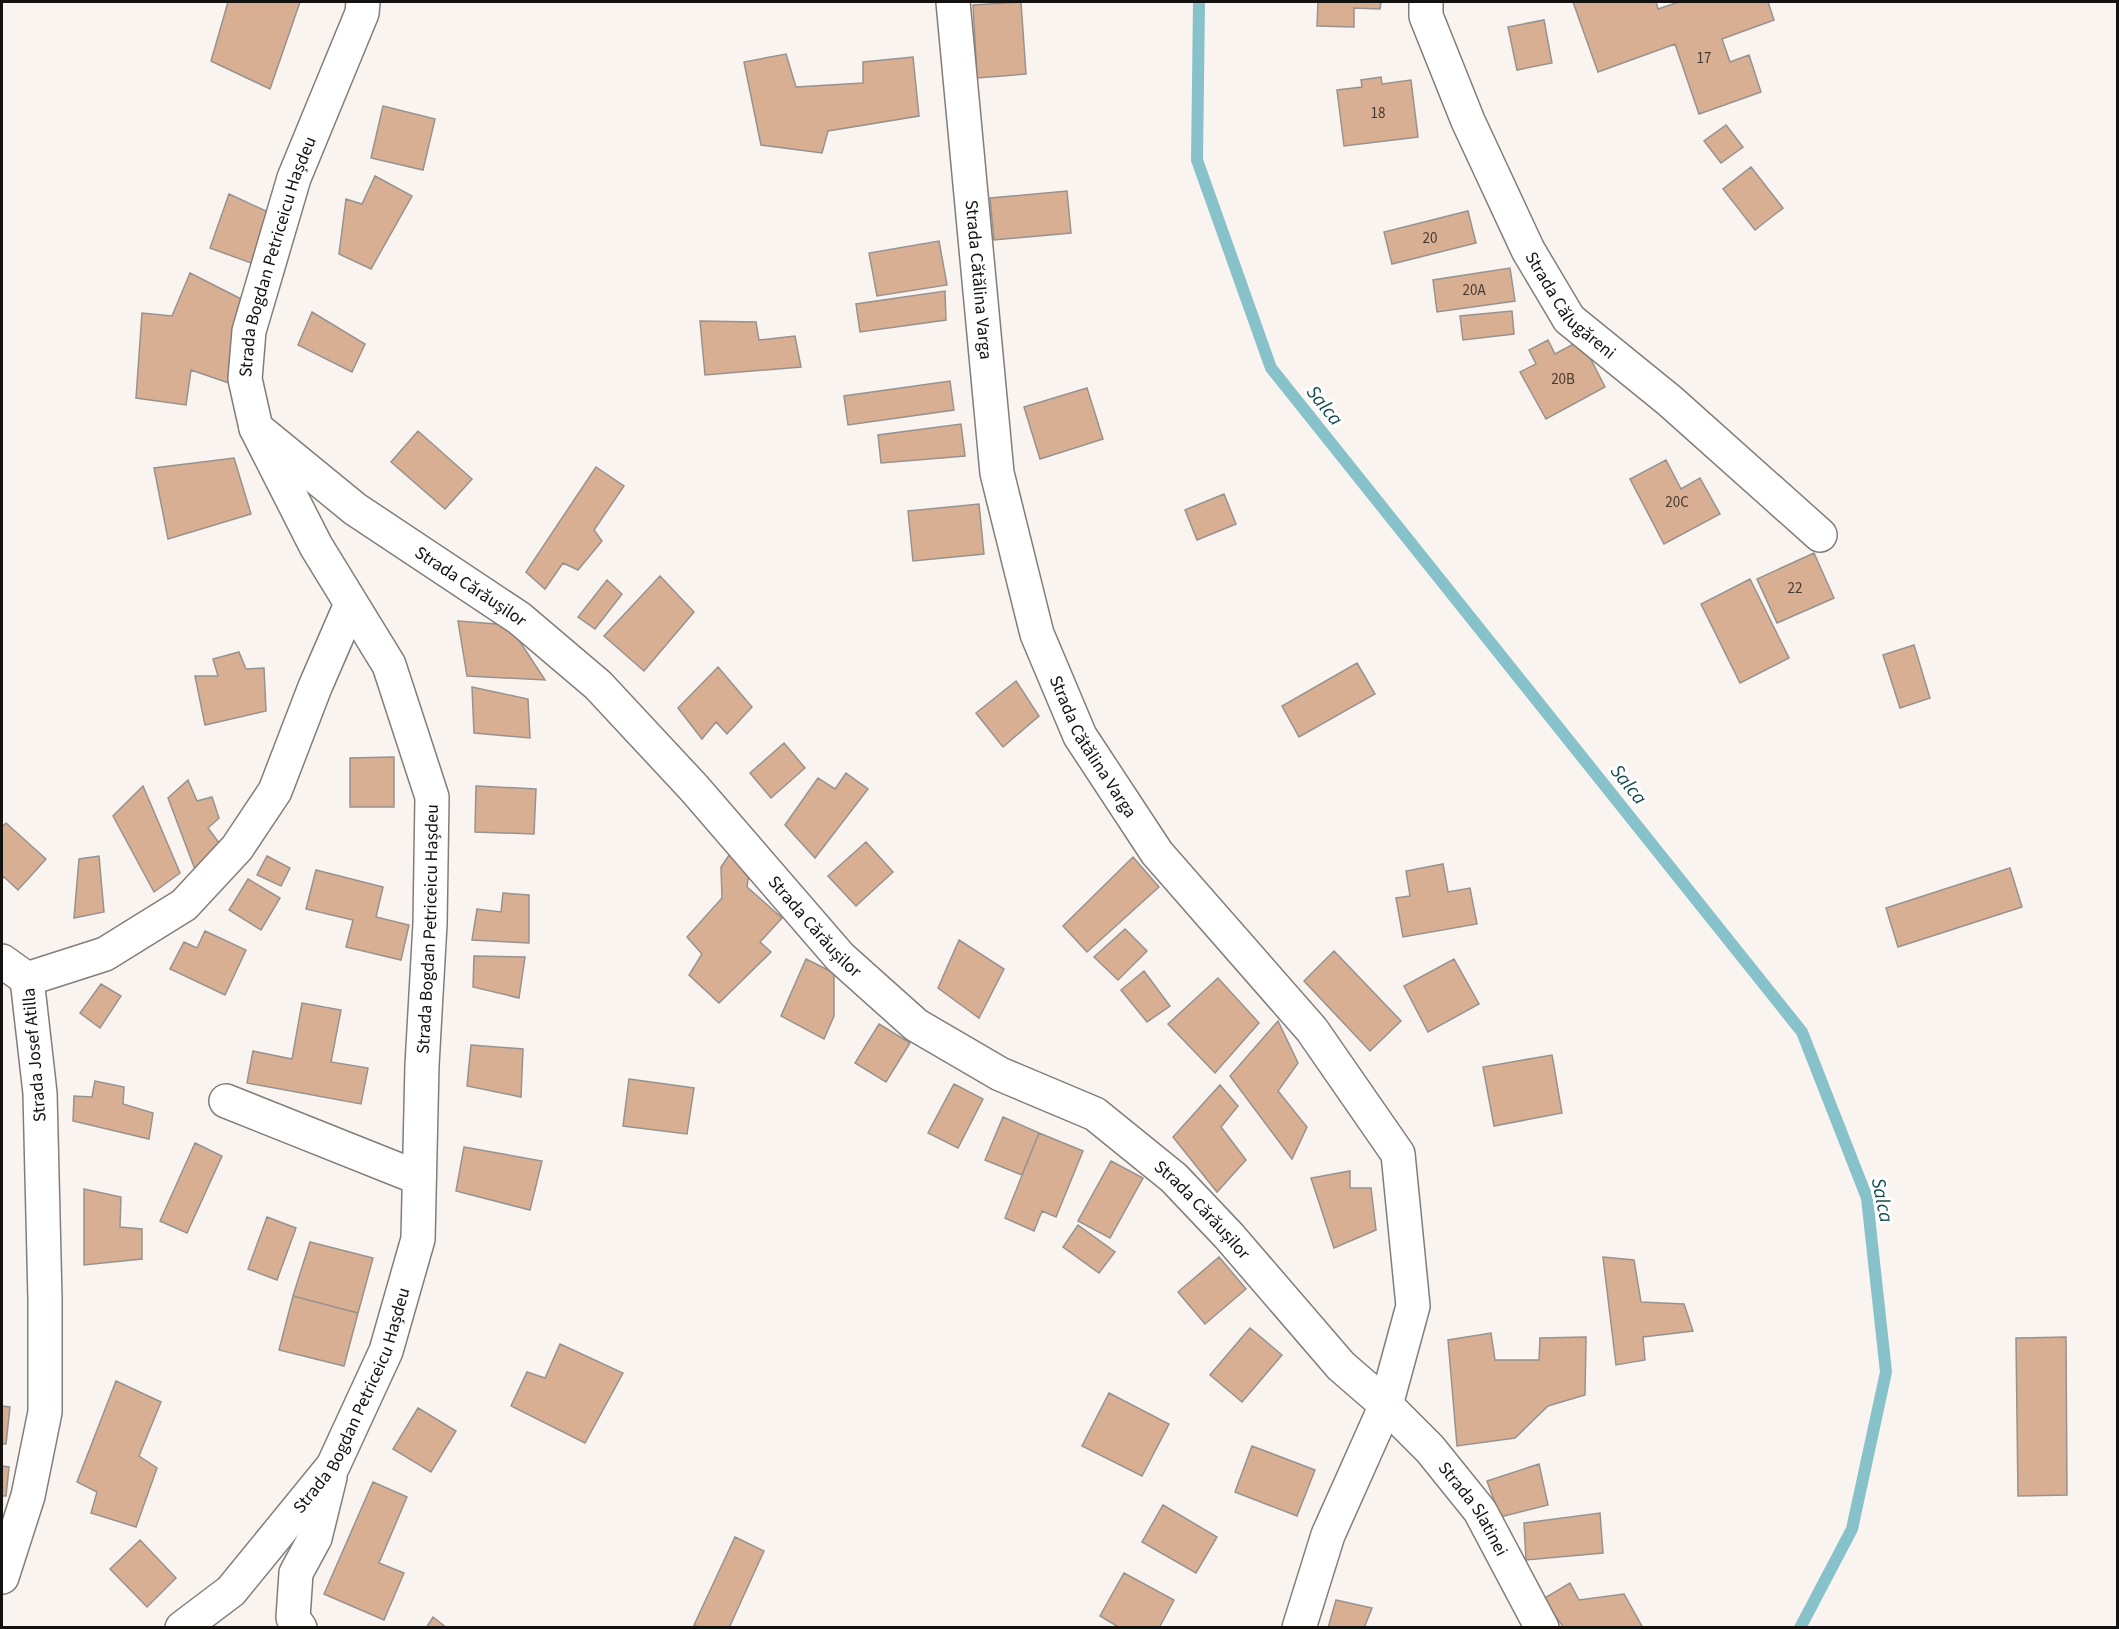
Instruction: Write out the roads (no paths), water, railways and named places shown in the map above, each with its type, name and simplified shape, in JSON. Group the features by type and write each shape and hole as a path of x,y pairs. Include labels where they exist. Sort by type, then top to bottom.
{"street":[{"name":"Strada Bogdan Petriceicu Hașdeu","path":"182,1628 231,1591 333,1466 386,1351 418,1239 422,1065 430,924 432,797 389,665 316,546 256,428 245,378 249,331 294,178 362,13 363,2"},
{"name":"Strada Cătălina Varga","path":"953,2 997,473 1037,634 1080,736 1158,853 1312,1030 1398,1154 1413,1306 1386,1405 1328,1535 1299,1628"},
{"name":"Strada Călugăreni","path":"1426,2 1426,16 1468,121 1528,250 1569,319 1670,401 1820,535"},
{"name":"Strada Cărăușilor","path":"256,428 355,509 519,618 598,685 694,788 840,957 916,1025 1000,1074 1095,1114 1174,1178 1228,1236 1341,1366 1386,1405"},
{"name":"Strada Josef Atilla","path":"2,1577 28,1496 45,1412 40,1093 14,970 105,954 184,905 237,848 275,790 315,687 351,604"},
{"path":"226,1101 419,1178"},
{"name":"Strada Slatinei","path":"1386,1405 1430,1449 1480,1511 1542,1628"},
{"path":"300,1628 293,1618 297,1573 315,1538 333,1466"}],"waterway":[{"name":"Salca","path":"1199,2 1197,160 1271,368 1802,1032 1867,1198 1886,1372 1852,1529 1800,1628"}]}
